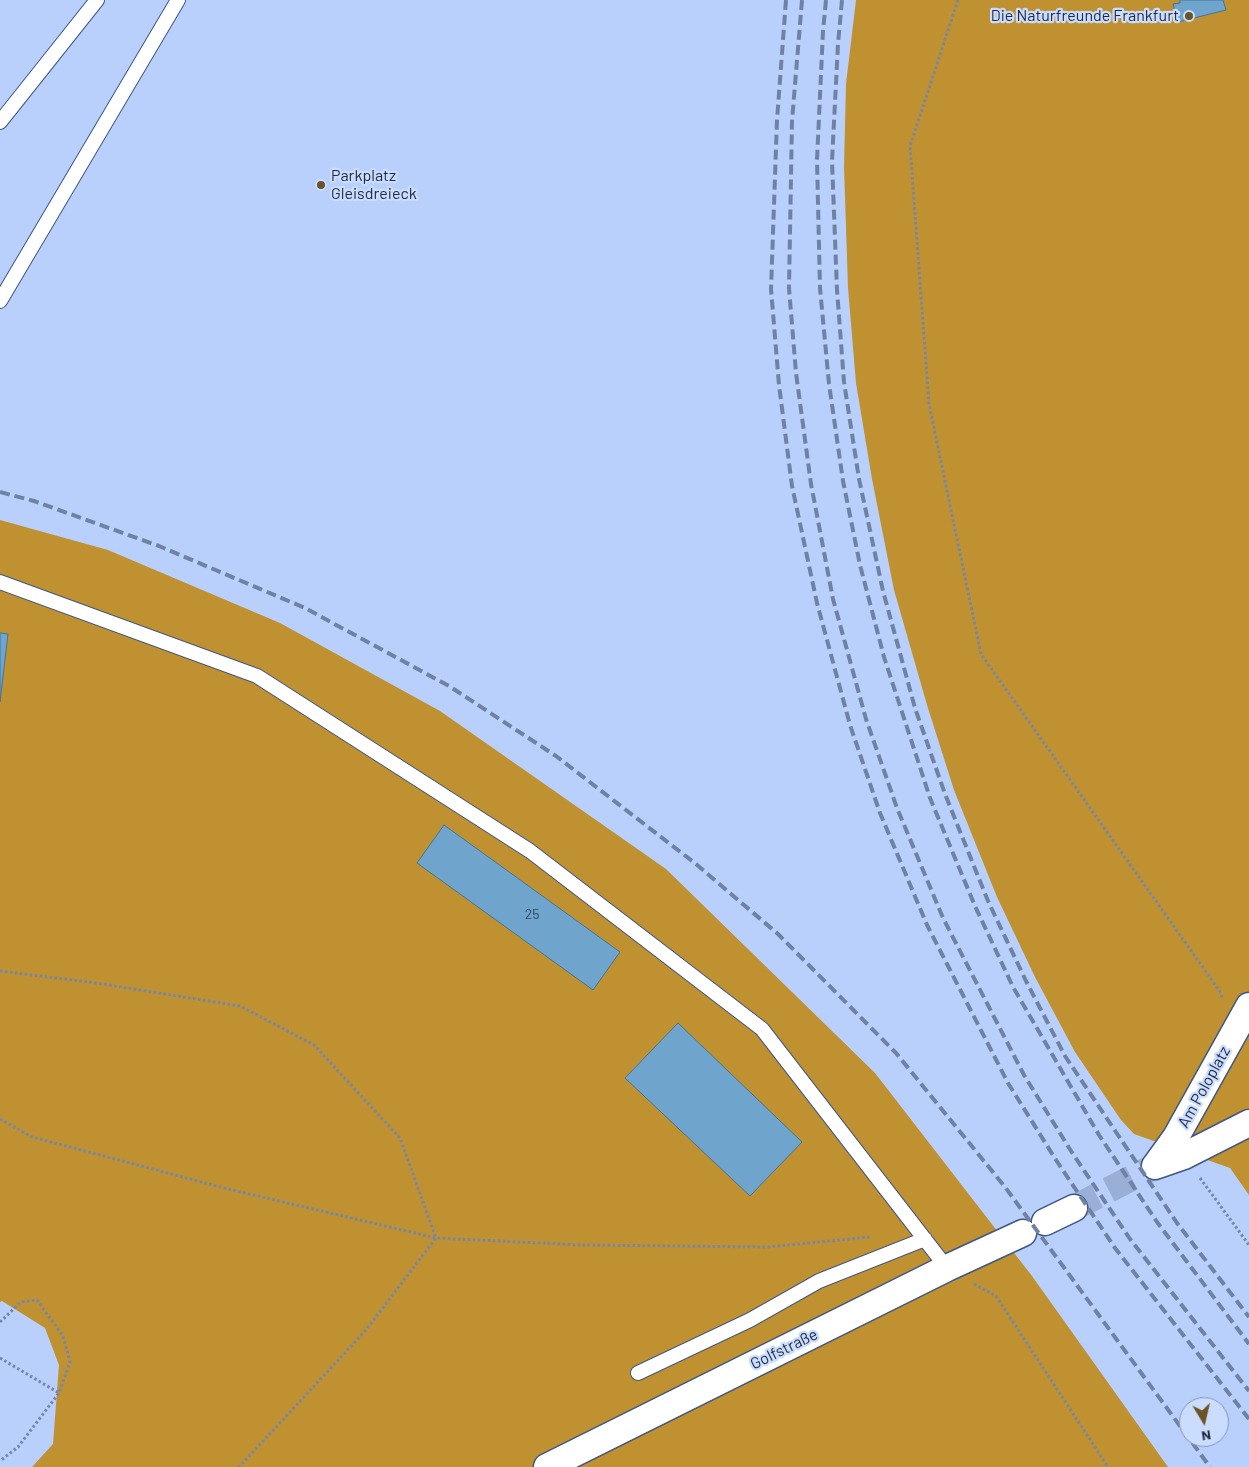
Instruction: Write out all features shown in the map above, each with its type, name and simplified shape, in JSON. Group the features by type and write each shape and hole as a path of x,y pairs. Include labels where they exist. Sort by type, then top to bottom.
{"street":[{"name":"Am Poloplatz","path":"1249,1006 1176,1137 1155,1166 1184,1156 1249,1123"},
{"name":"Golfstraße","path":"547,1467 947,1268 1074,1208"}],"lane":[{"path":"0,122 97,0"},
{"path":"0,301 178,0"},
{"path":"0,582 257,676 530,851 762,1029 947,1268"},
{"path":"638,1373 750,1320 818,1281 925,1239"}],"path":[{"path":"958,0 910,146 929,404 981,654 1221,993 1223,1006"},
{"path":"0,972 96,983 240,1006 314,1045 400,1138 436,1238"},
{"path":"0,1119 32,1136 228,1189 436,1238 582,1245 768,1247 873,1237"},
{"path":"1196,1173 1249,1245"},
{"path":"240,1467 366,1330 436,1238"},
{"path":"947,1268 996,1296 1108,1467"},
{"path":"0,1322 21,1302 37,1300 63,1336 70,1362 59,1393 18,1447 0,1461"},
{"path":"0,1358 59,1393"}],"shaded area":[{"path":"856,0 1249,0 1249,1195 1230,1168 1134,1134 1121,1120 1075,1052 1035,977 997,897 954,790 894,590 872,479 856,383 848,288 844,167 846,84"},
{"path":"0,520 108,550 280,623 440,711 666,869 875,1073 1032,1276 1168,1467 32,1467 53,1444 59,1365 45,1328 2,1301 0,1302"}],"building":[{"name":"Die Naturfreunde Frankfurt","path":"1180,0 1223,0 1226,10 1178,22 1173,4 1180,3"},
{"path":"0,633 8,634 0,702"},
{"path":"444,825 620,952 593,990 417,863"},
{"path":"678,1023 802,1142 750,1196 625,1078"}],"tunnel":[{"path":"1074,1208 1155,1166"}],"railway":[{"path":"786,0 777,120 771,289 779,385 792,486 817,603 850,725 880,813 927,925 1008,1083 1056,1160 1115,1248 1249,1419"},
{"path":"802,0 792,121 789,288 796,373 811,484 833,599 866,719 897,808 943,918 1024,1075 1071,1151 1130,1239 1249,1391"},
{"path":"826,0 817,160 820,288 829,384 843,481 860,565 884,657 930,798 975,906 1013,987 1099,1135 1157,1222 1249,1344"},
{"path":"842,0 832,161 837,290 844,382 859,479 883,591 915,708 945,794 988,901 1026,981 1065,1056 1177,1223 1249,1317"},
{"path":"0,492 34,501 159,546 305,608 449,686 556,756 696,864 778,934 896,1053 1005,1187 1210,1467"}],"place":[{"name":"Die Naturfreunde Frankfurt","path":"1189,16"},
{"name":"Parkplatz Gleisdreieck","path":"321,185"}]}
